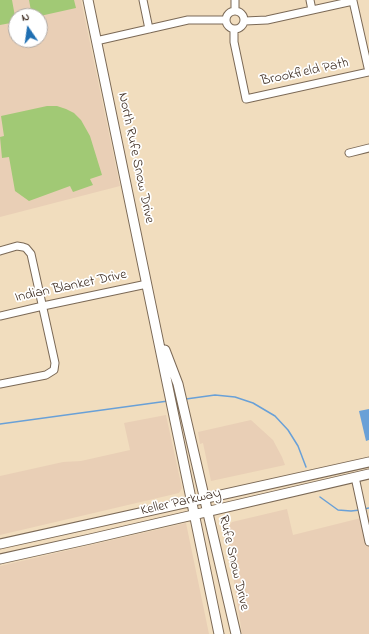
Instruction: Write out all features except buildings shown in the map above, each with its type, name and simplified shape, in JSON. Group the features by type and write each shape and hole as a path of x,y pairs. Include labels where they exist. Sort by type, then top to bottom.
{"main road":[{"name":"North Rufe Snow Drive","path":"88,0 192,501"},
{"name":"North Rufe Snow Drive","path":"155,322 178,384 204,498"},
{"path":"181,444 191,442"},
{"path":"354,477 356,472 366,463"},
{"name":"Keller Parkway","path":"0,544 366,463"},
{"name":"Keller Parkway","path":"0,558 369,474"},
{"name":"Rufe Snow Drive","path":"204,498 236,634"},
{"name":"Rufe Snow Drive","path":"192,501 220,634"},
{"path":"41,535 45,548"}],"street":[{"path":"144,0 149,29"},
{"path":"235,0 235,11"},
{"path":"310,0 312,10"},
{"path":"245,21 262,21 353,1 369,72"},
{"path":"235,11 243,15 245,21 241,28 234,30 228,27 226,20 228,15 235,11"},
{"path":"96,41 192,20 226,20"},
{"name":"Brookfield Path","path":"234,30 234,42 246,99 369,72"},
{"path":"349,153 369,148"},
{"path":"0,251 17,246 29,250 33,259 55,363 54,370 46,375 0,384"},
{"name":"Indian Blanket Drive","path":"0,316 147,284"},
{"path":"354,477 369,542"}],"shaded area":[{"path":"0,0 81,0 120,186 0,217"},
{"path":"166,415 182,488 179,493 0,535 0,476 63,462 81,461 130,450 124,423"},
{"path":"251,420 273,440 285,465 211,481 203,443 200,444 198,432"},
{"path":"287,509 293,535 369,516 369,634 242,634 226,529 232,522"},
{"path":"186,523 209,634 0,634 0,566"}],"green space":[{"path":"0,0 12,0 13,8 8,8 8,24 0,25"},
{"path":"29,0 74,0 76,8 48,14 48,8 30,8"},
{"path":"47,106 57,106 66,109 74,113 81,120 90,136 102,175 90,179 93,185 73,192 70,186 29,201 15,191 9,157 2,158 0,137 4,136 1,116"}],"water":[{"path":"369,409 369,440 366,441 359,411"}],"waterway":[{"path":"186,399 215,395 235,397 253,403 275,416 288,430 298,446 306,467"},
{"path":"0,424 168,401"},
{"path":"320,497 338,510 360,510"},
{"path":"364,509 369,508"}]}
